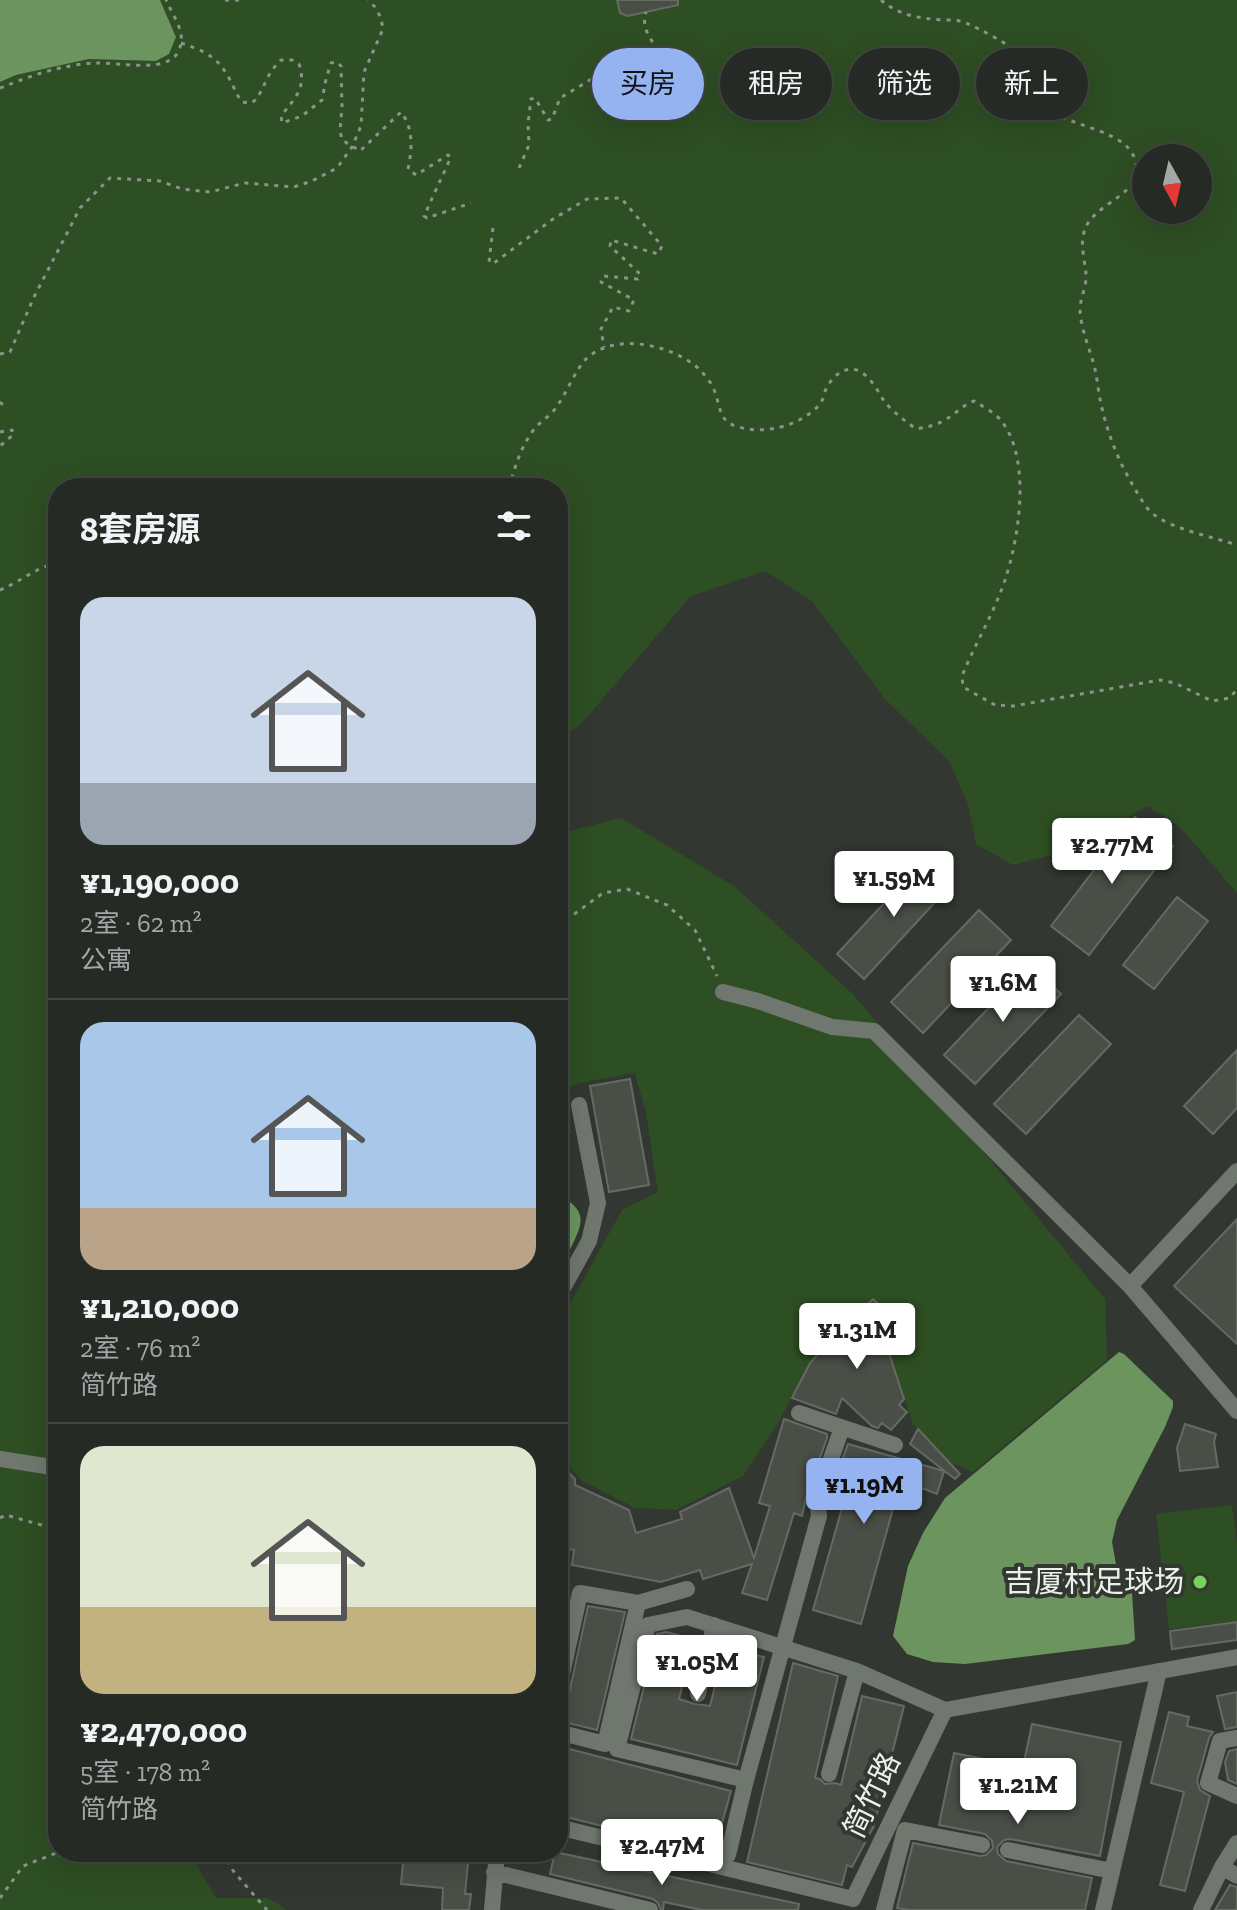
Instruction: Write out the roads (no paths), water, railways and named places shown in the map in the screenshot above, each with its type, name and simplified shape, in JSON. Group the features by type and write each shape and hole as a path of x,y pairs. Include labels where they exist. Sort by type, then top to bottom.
{"street":[{"path":"723,992 832,1027 874,1031 1130,1286 1237,1411"},
{"path":"568,1279 589,1241 598,1203 579,1105"},
{"path":"1130,1286 1237,1171"},
{"path":"799,1413 895,1445"},
{"path":"728,1855 819,1516 817,1498 842,1428"},
{"path":"0,1459 48,1466"},
{"path":"568,1638 580,1593 638,1603 687,1589"},
{"path":"568,1735 605,1744 638,1603"},
{"path":"746,1780 617,1749 648,1625 687,1617 857,1671 945,1710 1237,1657"},
{"path":"698,1694 714,1625"},
{"path":"829,1774 857,1671"},
{"path":"1103,1910 1159,1671"},
{"name":"简竹路","path":"568,1829 853,1899 945,1710"},
{"path":"1237,1738 1220,1741 1208,1783 1237,1796"},
{"path":"884,1910 905,1830 982,1845"},
{"path":"1201,1910 1230,1871 1237,1843"},
{"path":"1008,1850 1112,1871"},
{"path":"492,1910 496,1862"},
{"path":"494,1872 650,1910"}],"place":[{"name":"吉厦村足球场","path":"1200,1582"}]}
